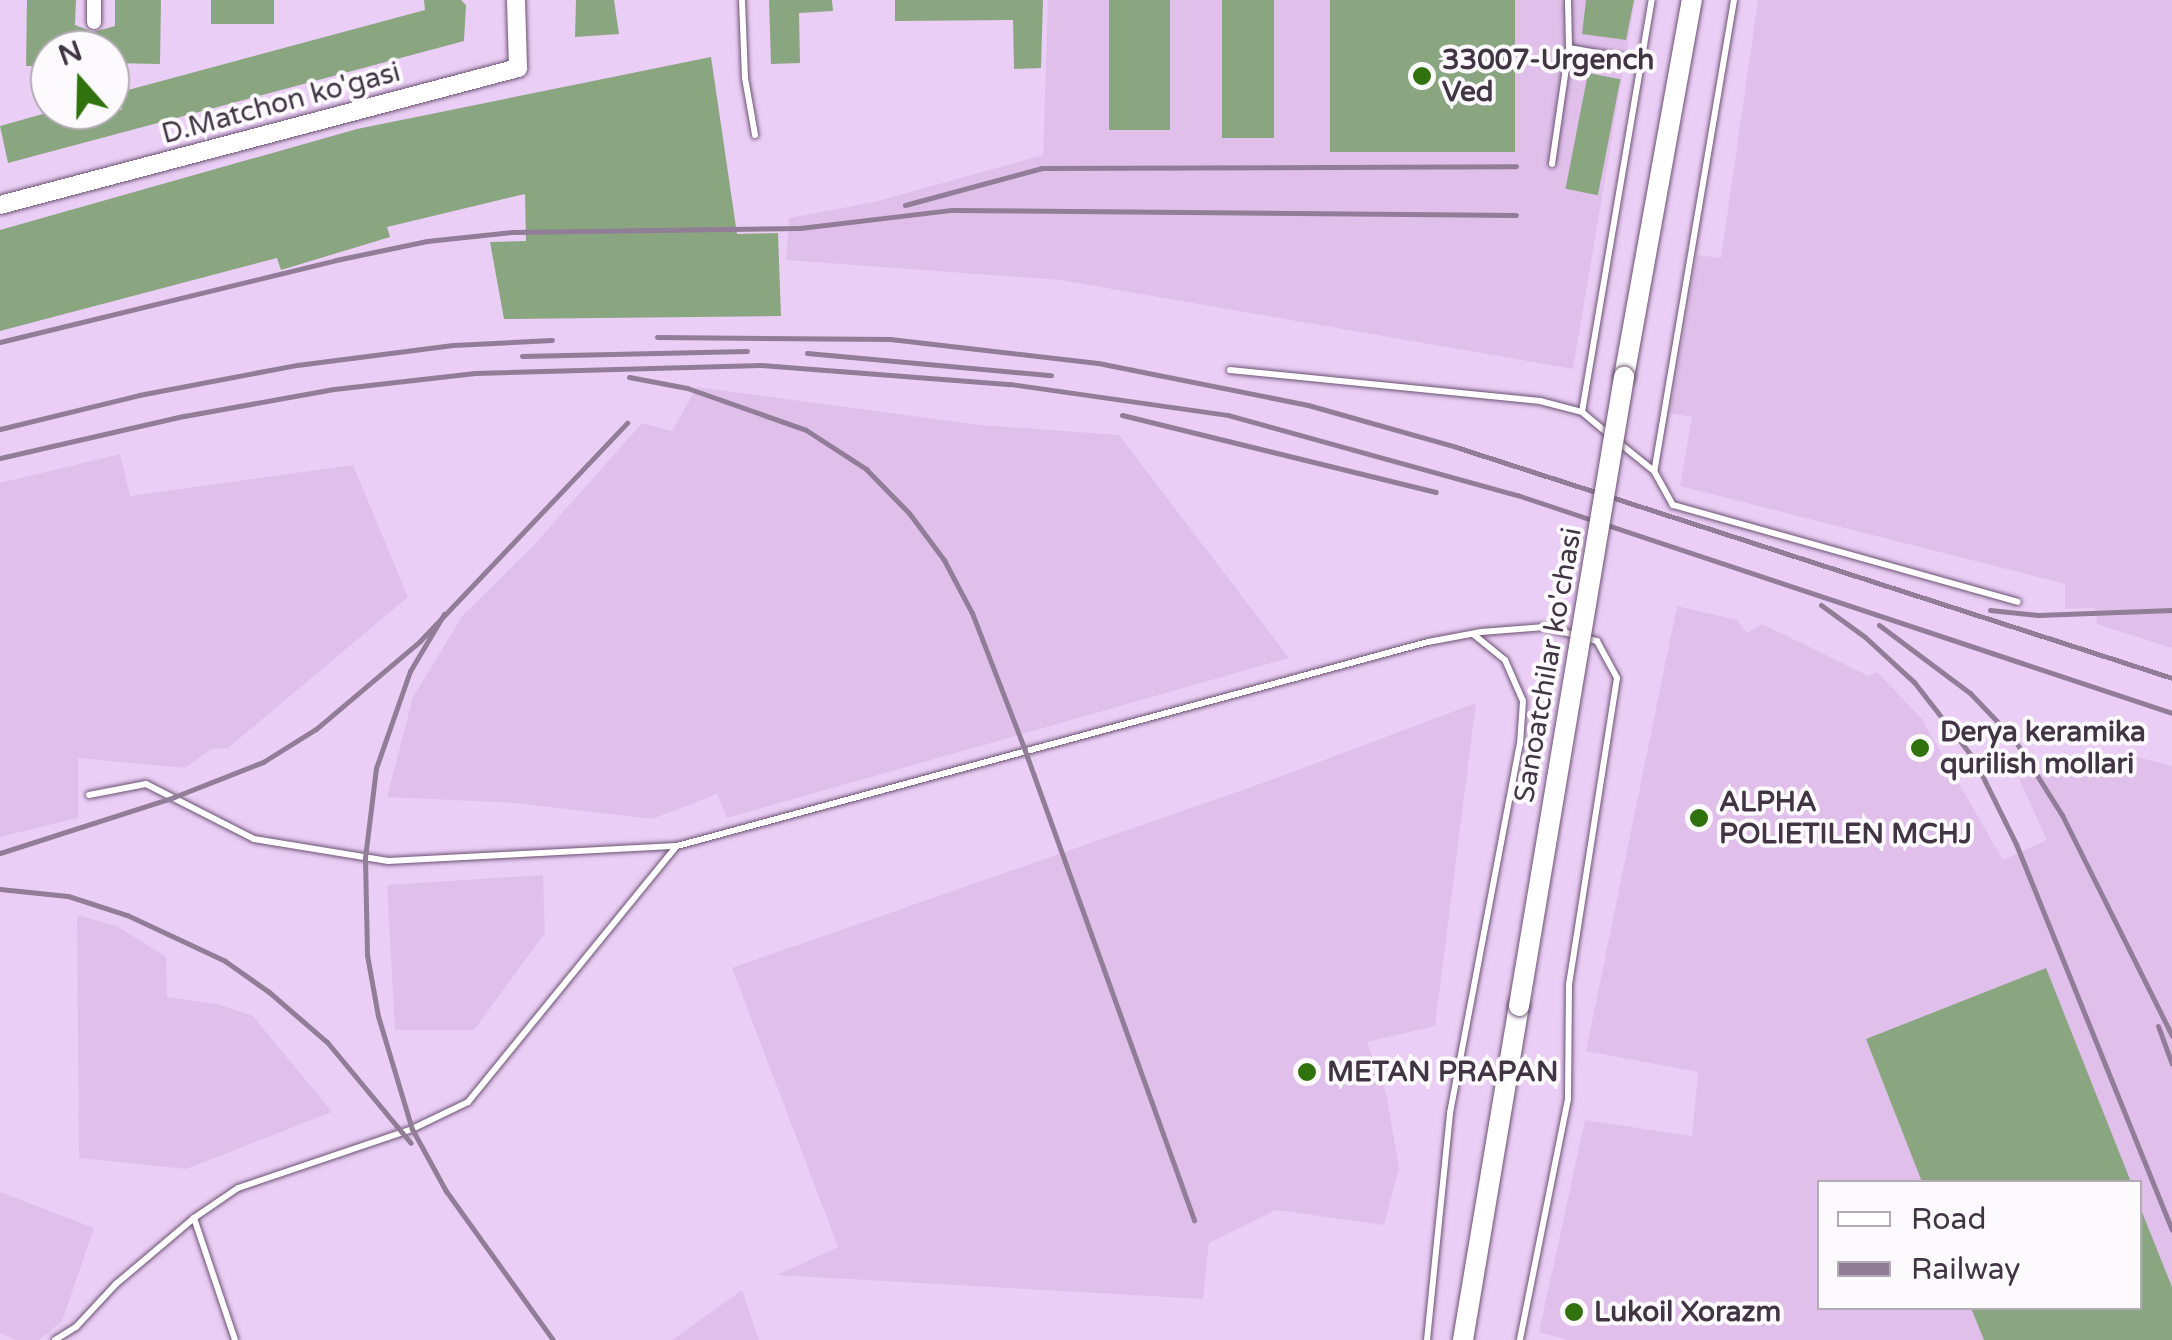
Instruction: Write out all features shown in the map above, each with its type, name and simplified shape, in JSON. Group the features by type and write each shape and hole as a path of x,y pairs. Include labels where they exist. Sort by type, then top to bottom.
{"main road":[{"name":"Sanoatchilar ko'chasi","path":"1463,1340 1624,377 1692,0"}],"street":[{"path":"94,0 94,22"},
{"name":"D.Matchon ko'gasi","path":"0,205 518,68 516,0"}],"lane":[{"path":"742,0 745,78 754,136"},
{"path":"1552,164 1569,48 1568,0"},
{"path":"1582,412 1652,0"},
{"path":"1654,471 1734,0"},
{"path":"1569,48 1643,62"},
{"path":"1230,370 1500,396 1582,412 1654,471 1673,504 2018,602"},
{"path":"89,795 146,784 254,838 388,861 677,846 1024,748 1472,634 1545,628 1598,641 1617,678 1569,984 1568,1100 1520,1340"},
{"path":"1428,1340 1450,1113 1520,744 1523,702 1505,660 1472,634"},
{"path":"55,1340 76,1328 116,1284 194,1218 238,1188 412,1129 468,1102 677,846"},
{"path":"194,1218 235,1340"}],"shaded area":[{"path":"1048,0 1635,0 1573,369 1060,280 786,260 789,218 874,202 1043,155"},
{"path":"1758,0 2172,0 2172,648 2097,624 2095,608 2065,609 2065,584 1680,486 1692,417 1670,413 1697,255 1721,258"},
{"path":"697,387 980,425 1119,435 1289,658 727,818 717,794 652,819 515,803 387,797 413,697 463,615 533,546 642,423 672,431"},
{"path":"120,454 130,496 353,465 408,597 228,748 211,749 185,768 78,758 78,818 0,837 0,483"},
{"path":"1677,606 1737,620 1747,633 1762,624 1869,676 1877,672 1921,718 2003,860 2047,840 2019,779 2129,755 2172,766 2172,1340 1568,1340 1539,1332 1585,1120 1692,1136 1698,1072 1586,1051"},
{"path":"1476,703 1435,1026 1367,1042 1386,1093 1399,1168 1384,1225 1276,1210 1209,1243 1203,1299 777,1275 838,1247 732,968 1271,780"},
{"path":"543,875 545,933 474,1030 395,1030 387,885"},
{"path":"77,915 117,926 166,957 167,997 217,1004 253,1016 332,1112 186,1169 79,1158"},
{"path":"0,1192 94,1228 62,1321 39,1340 16,1340 0,1333"},
{"path":"742,1290 759,1340 672,1340"}],"building":[{"path":"27,0 76,0 75,25 88,30 30,30 30,66 26,66"},
{"path":"115,0 161,0 160,64 130,63 130,30 100,30 115,26"},
{"path":"211,0 274,0 274,24 211,24"},
{"path":"424,0 461,0 466,5 464,41 8,163 0,126 30,118 30,130 130,130 130,89 425,10"},
{"path":"576,0 614,0 619,34 575,37"},
{"path":"769,0 832,0 833,11 799,13 800,63 771,64"},
{"path":"895,0 1043,0 1041,68 1014,69 1013,20 895,21"},
{"path":"1109,0 1170,0 1170,130 1109,130"},
{"path":"1222,0 1274,0 1274,138 1222,138"},
{"name":"33007-Urgench Ved","path":"1330,0 1515,0 1515,152 1330,152"},
{"path":"1586,0 1634,0 1626,40 1582,34"},
{"path":"711,57 737,234 778,233 781,316 504,319 490,242 526,241 525,194 387,227 390,237 281,270 277,258 0,331 0,230 357,129"},
{"path":"1588,73 1620,79 1598,195 1565,189"},
{"path":"2046,968 2130,1180 1921,1180 1866,1039"},
{"path":"2142,1212 2172,1287 2172,1340 1984,1340 1972,1310 2142,1310"}],"railway":[{"path":"905,205 1042,168 1516,166"},
{"path":"0,342 336,260 427,241 512,232 800,228 952,210 1516,215"},
{"path":"657,337 890,339 1098,363 1308,405 1456,447 2172,678"},
{"path":"0,429 139,395 297,365 453,345 552,340"},
{"path":"522,356 747,351"},
{"path":"807,353 1051,375"},
{"path":"0,458 184,416 334,389 475,373 761,365 1010,384 1228,415 1517,495 2172,713"},
{"path":"629,377 687,388 806,430 866,469 909,513 944,560 972,613 1024,748 1194,1220"},
{"path":"1122,415 1436,492"},
{"path":"0,853 174,797 263,762 316,729 420,641 627,423"},
{"path":"1821,605 1865,637 1914,682 1974,759 2016,844 2172,1230"},
{"path":"1990,610 2038,615 2172,610"},
{"path":"444,614 410,671 376,768 365,858 367,955 378,1016 412,1129 446,1191 553,1340"},
{"path":"1879,625 1970,693 2014,739 2062,815 2172,1036"},
{"path":"0,889 68,896 127,915 225,961 269,992 327,1042 411,1143"},
{"path":"2158,1026 2172,1064"}],"place":[{"name":"33007-Urgench Ved","path":"1422,76"},
{"name":"Derya keramika qurilish mollari","path":"1920,748"},
{"name":"ALPHA POLIETILEN MCHJ","path":"1699,818"},
{"name":"METAN PRAPAN","path":"1307,1072"},
{"name":"Lukoil Xorazm","path":"1574,1312"}]}
